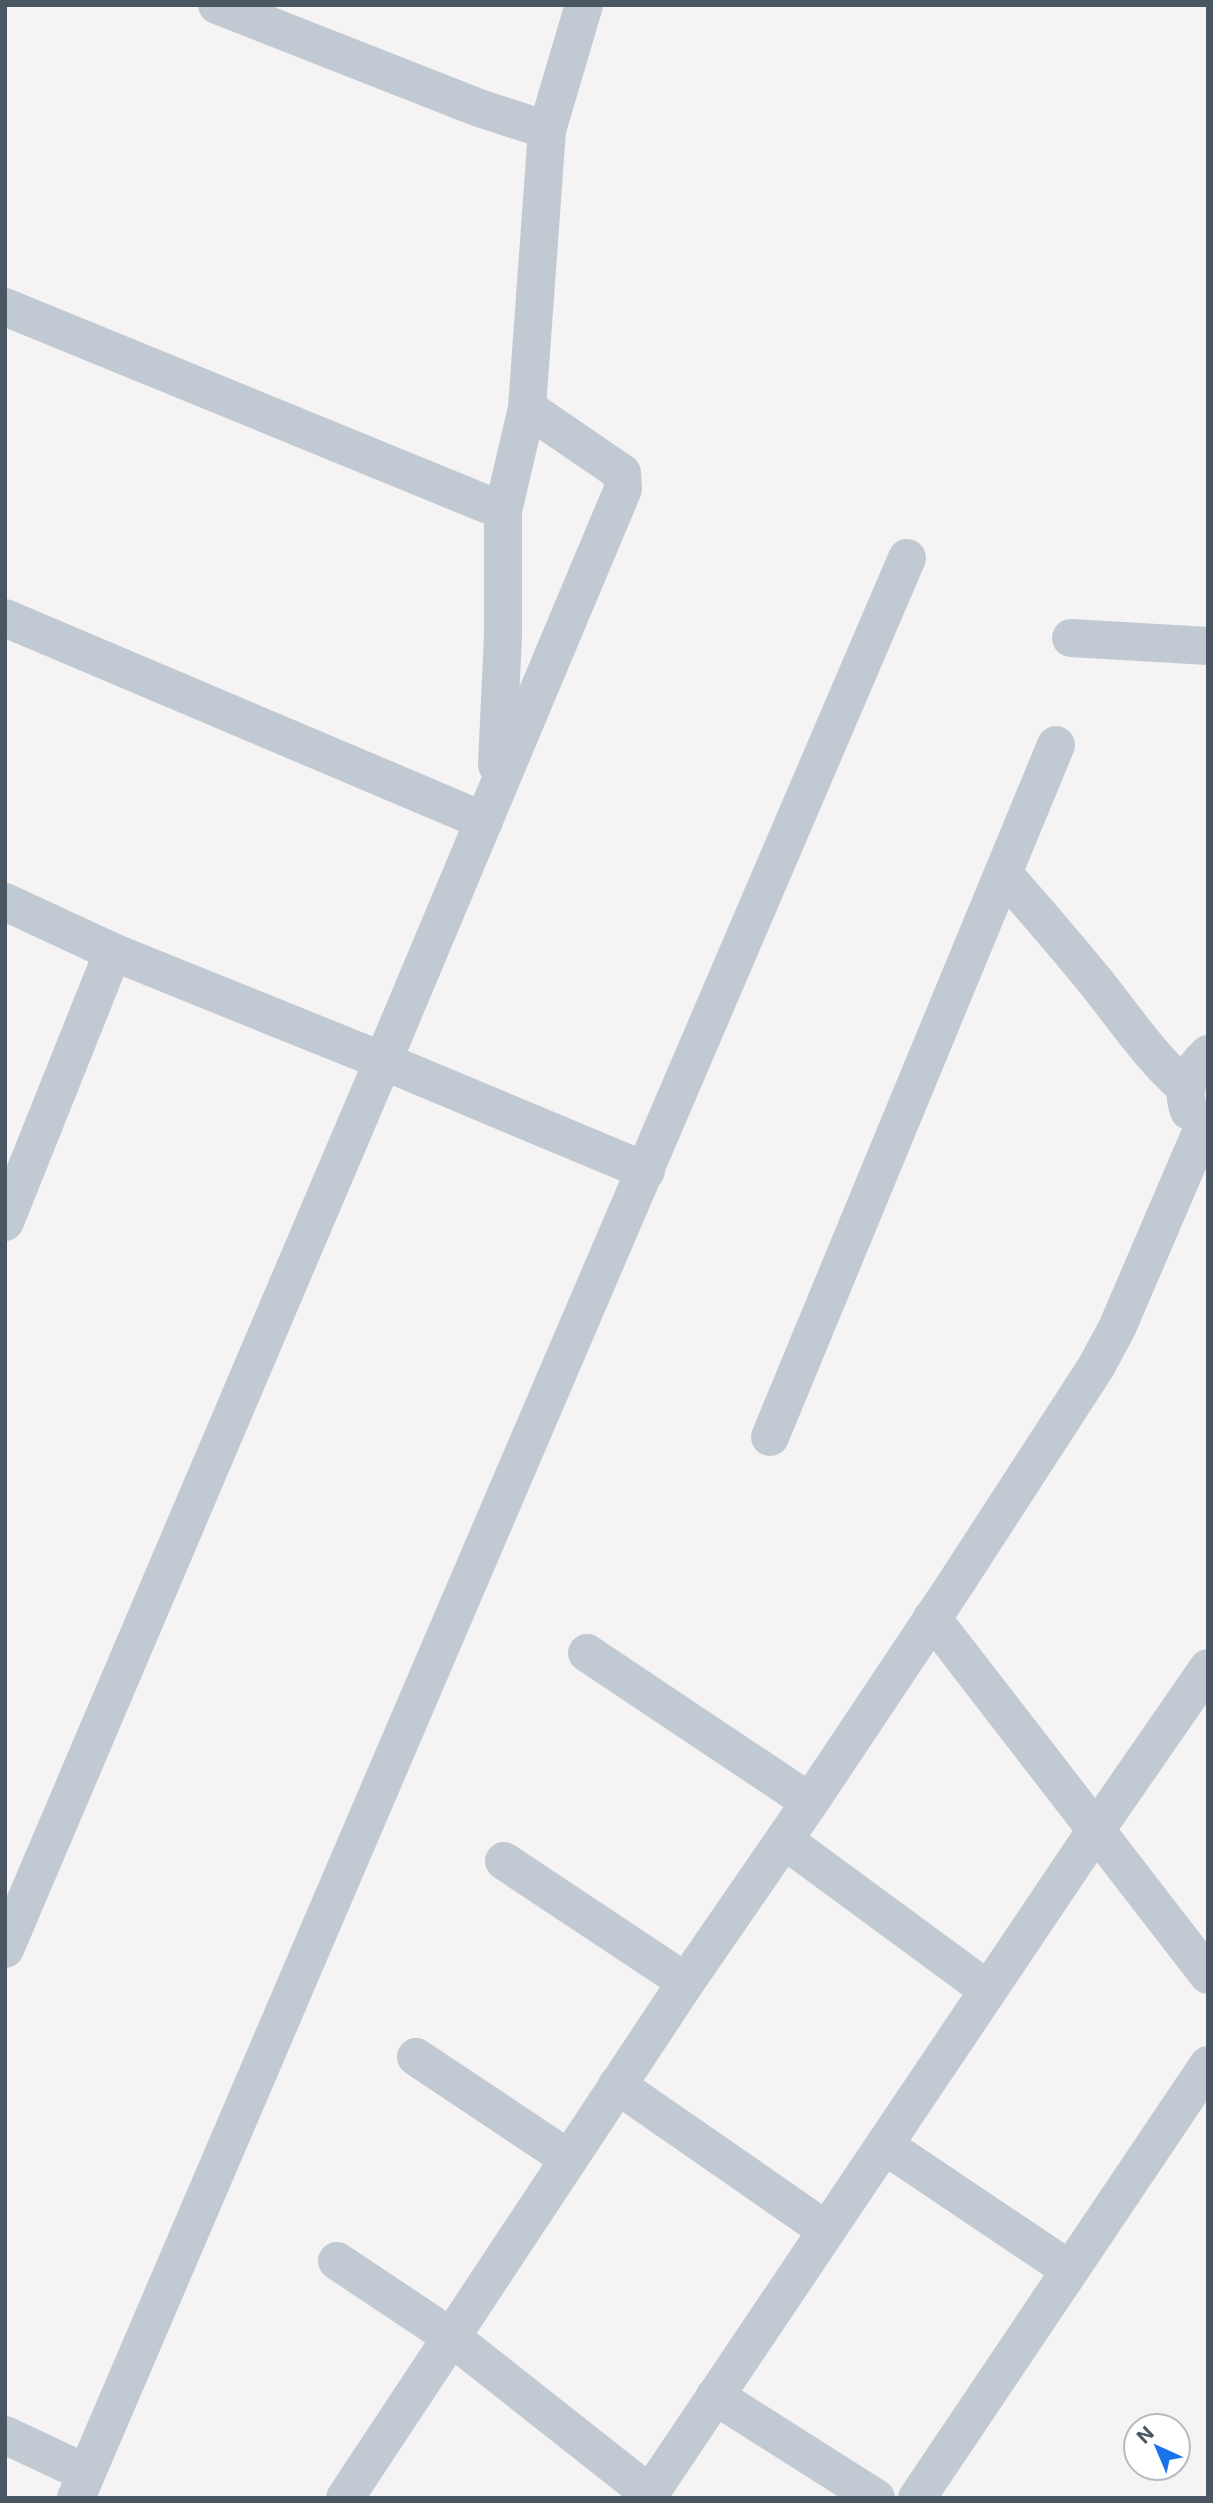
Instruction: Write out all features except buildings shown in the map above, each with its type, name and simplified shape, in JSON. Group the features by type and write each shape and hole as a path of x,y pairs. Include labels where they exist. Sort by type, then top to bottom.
{"street":[{"path":"217,5 479,108 547,130"},
{"path":"490,807 503,635 503,511 527,408 547,130 584,5"},
{"path":"5,307 503,511"},
{"path":"5,1949 623,489 622,473 527,408"},
{"path":"5,2435 81,2485 907,558"},
{"path":"5,618 490,807"},
{"path":"1071,638 1208,646"},
{"path":"770,1437 1056,745"},
{"path":"1004,874 1095,980 1167,1072 1186,1088"},
{"path":"5,902 113,952 646,1171"},
{"path":"5,1222 113,952"},
{"path":"345,2498 617,2085 810,1802 1096,1367 1117,1328 1205,1132 1192,1118 1186,1088 1193,1068 1208,1054"},
{"path":"932,1618 1208,1975"},
{"path":"587,1653 810,1802"},
{"path":"337,2262 451,2337 648,2496 1096,1829 1208,1668"},
{"path":"784,1840 988,1990"},
{"path":"504,1861 686,1982"},
{"path":"416,2057 569,2160"},
{"path":"917,2498 1208,2065"},
{"path":"617,2085 826,2230"},
{"path":"884,2145 1070,2270"},
{"path":"715,2396 876,2498"}]}
